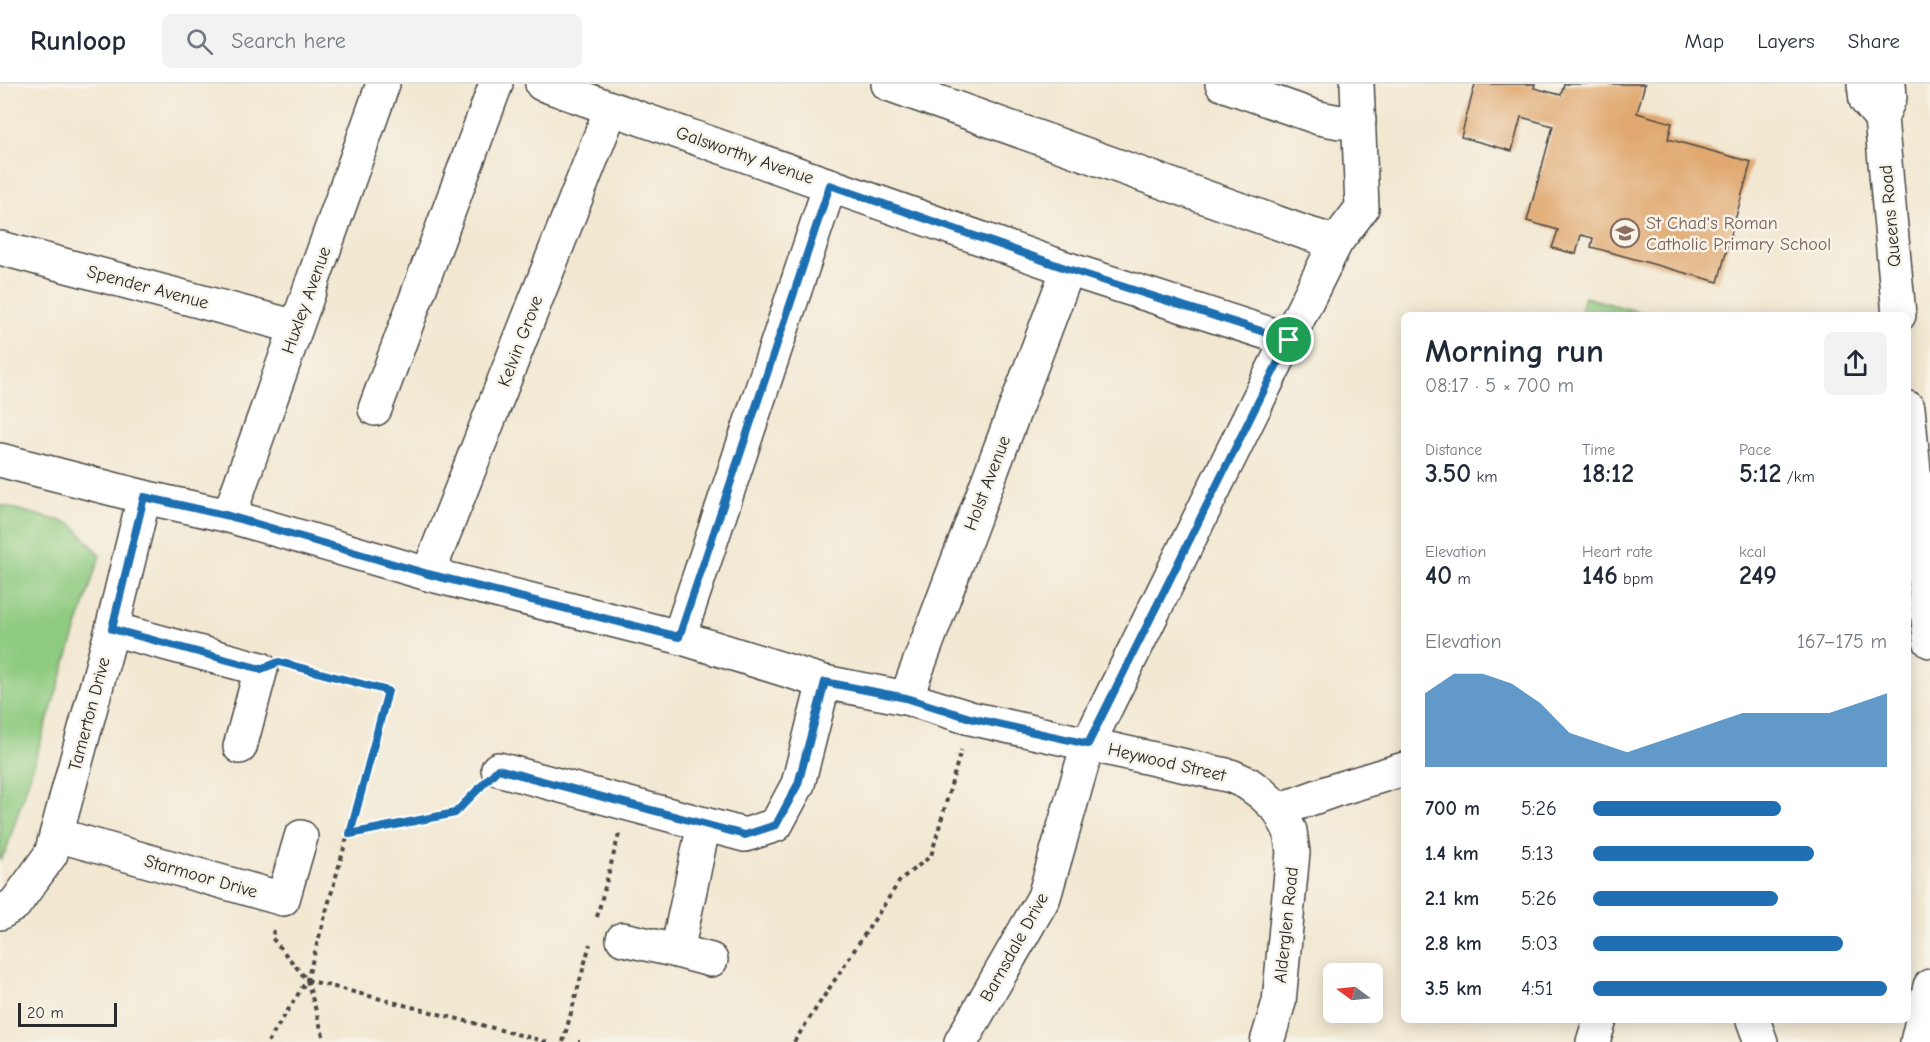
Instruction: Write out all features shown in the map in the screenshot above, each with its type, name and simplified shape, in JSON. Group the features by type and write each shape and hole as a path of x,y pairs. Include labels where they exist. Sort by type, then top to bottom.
{"main road":[{"name":"Huxley Avenue","path":"229,516 383,84"},
{"path":"375,409 496,84"},
{"name":"Galsworthy Avenue","path":"542,84 1068,269 1289,340"},
{"path":"888,84 1295,230 1336,242"},
{"path":"1222,84 1319,118 1340,122 1359,120"},
{"name":"Barnsdale Drive","path":"961,1042 1044,897 1088,744 1336,242 1362,208 1357,84"},
{"name":"Queens Road","path":"1864,84 1866,100 1881,118"},
{"name":"Queens Road","path":"1889,84 1890,97 1881,118 1899,312"},
{"name":"Kelvin Grove","path":"428,574 611,109"},
{"path":"679,637 830,185"},
{"name":"Spender Avenue","path":"0,248 296,327"},
{"name":"Holst Avenue","path":"906,698 1068,269"},
{"path":"1911,440 1930,641"},
{"name":"Heywood Street","path":"0,460 229,516 428,574 679,637 825,682 906,698 970,718 1231,776 1262,793 1280,810"},
{"name":"Tamerton Drive","path":"0,913 15,904 51,854 112,629 144,497"},
{"path":"112,629 261,669 240,747"},
{"path":"498,769 745,835 776,825 798,784 825,682"},
{"path":"1280,810 1401,770"},
{"name":"Alderglen Road","path":"1267,1042 1279,1002 1293,852 1290,831 1280,810"},
{"path":"677,951 704,824"},
{"name":"Starmoor Drive","path":"57,835 283,899 301,837"},
{"path":"623,939 711,960"},
{"path":"1917,1042 1930,986"},
{"path":"1593,1042 1599,1023"},
{"path":"1754,1023 1761,1042"}],"path":[{"path":"261,669 279,662 388,691 350,834 307,980 268,1042"},
{"path":"794,1042 902,879 932,856 970,718"},
{"path":"350,834 455,813 498,769"},
{"path":"283,899 272,938 307,980 326,1042"},
{"path":"307,980 547,1042"}],"green space":[{"path":"1585,297 1639,312 1581,312"},
{"path":"0,505 72,524 100,555 6,851 0,860"}],"building":[{"path":"1475,84 1535,84 1534,88 1561,95 1564,84 1645,84 1637,113 1672,123 1668,139 1751,162 1718,282 1591,247 1593,238 1581,235 1576,254 1552,248 1558,230 1527,221 1553,126 1521,117 1512,151 1461,137"}],"place":[{"name":"St Chad's Roman Catholic Primary School","path":"1625,233"}],"route":[{"path":"830,185 1068,269 1289,340 1088,744 970,718 906,698 825,682 798,784 776,825 745,835 498,769 455,813 350,834 388,691 279,662 261,669 112,629 144,497 229,516 428,574 679,637 830,185"}]}
